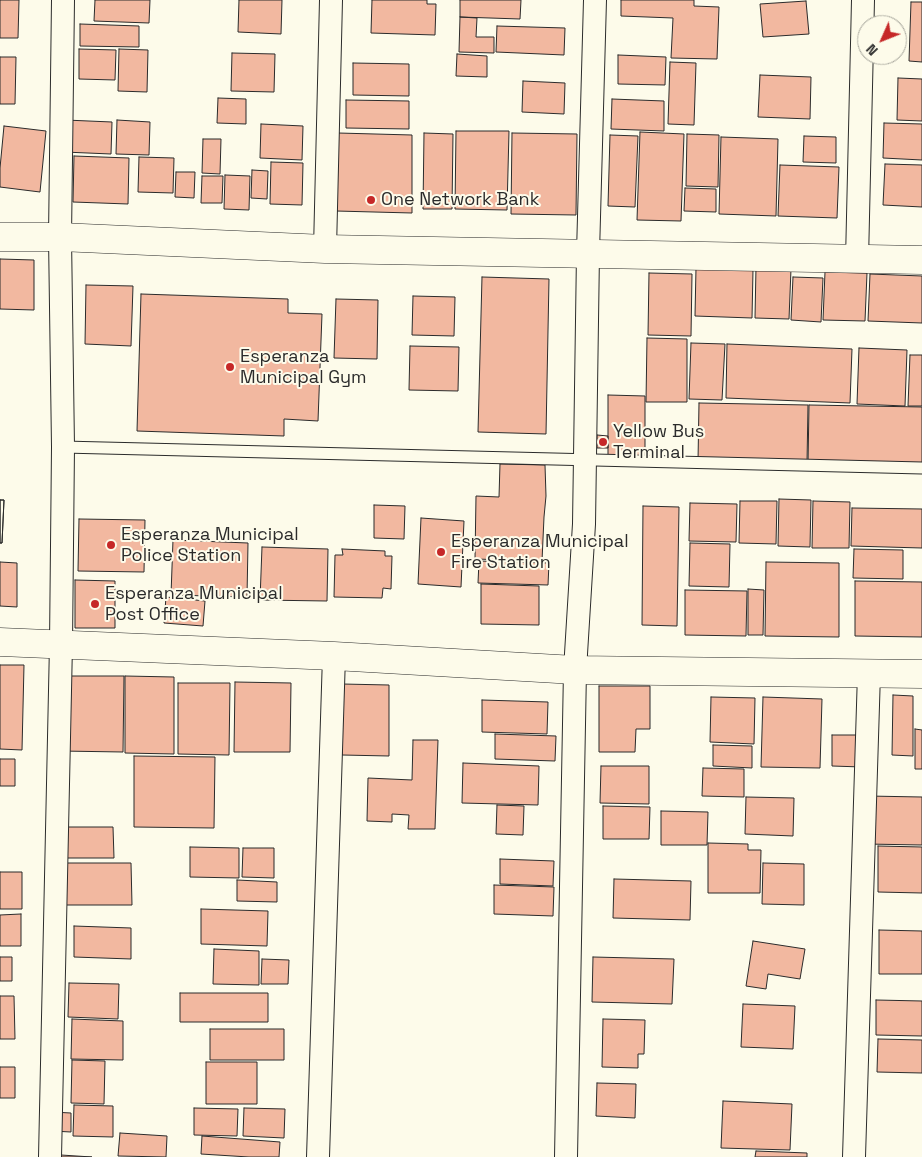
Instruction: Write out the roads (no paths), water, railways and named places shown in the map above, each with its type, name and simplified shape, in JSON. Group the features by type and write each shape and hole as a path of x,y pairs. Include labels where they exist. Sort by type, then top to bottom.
{"main road":[{"path":"0,237 60,237 325,249 922,260"},
{"path":"0,642 334,656 575,670 922,674"}],"street":[{"path":"50,1157 61,644 63,446 60,237 63,0"},
{"path":"325,249 331,0"},
{"path":"566,1157 575,670 584,524 588,253 595,0"},
{"path":"856,260 863,0"},
{"path":"318,1157 334,656"},
{"path":"854,1157 869,673"}],"lane":[{"path":"63,446 584,461 922,468"}],"place":[{"name":"One Network Bank","path":"371,200"},
{"name":"Esperanza Municipal Gym","path":"230,367"},
{"name":"Yellow Bus Terminal","path":"603,442"},
{"name":"Esperanza Municipal Police Station","path":"111,545"},
{"name":"Esperanza Municipal Fire Station","path":"441,552"},
{"name":"Esperanza Municipal Post Office","path":"95,604"}]}
